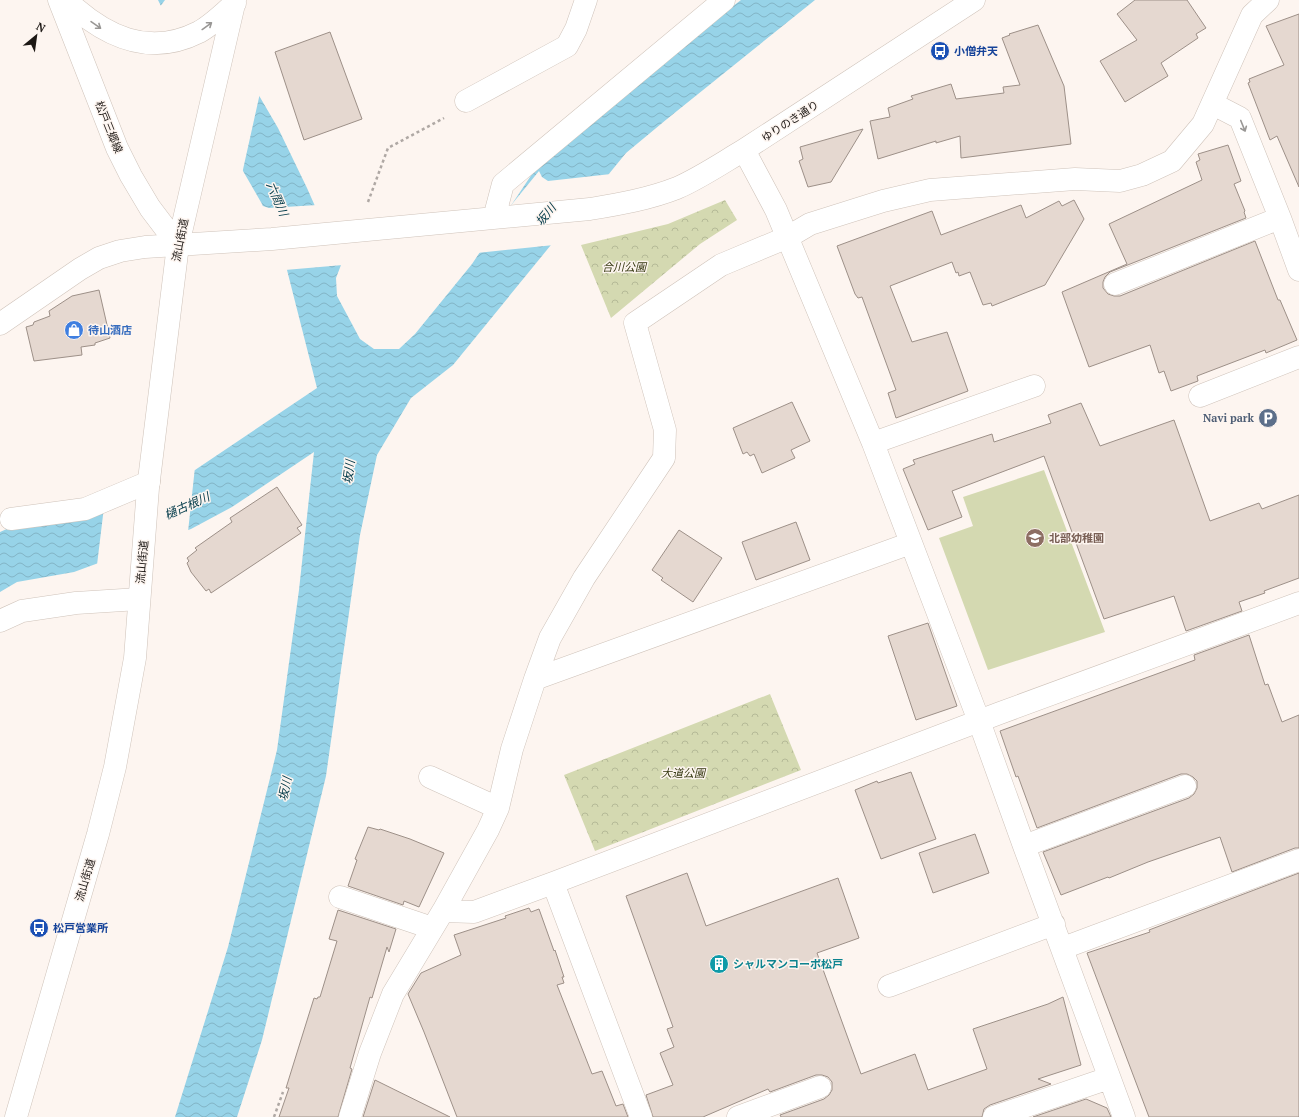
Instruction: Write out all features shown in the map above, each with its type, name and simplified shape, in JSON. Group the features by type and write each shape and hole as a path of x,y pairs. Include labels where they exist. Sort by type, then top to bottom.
{"street":[{"name":"松戸三郷線","path":"58,0 117,148 130,176 150,208 178,245"},
{"path":"66,0 80,13 106,31 145,44 175,41 199,32 218,18 235,1"},
{"path":"466,101 567,46 576,30 586,0"},
{"path":"497,218 503,184 724,0"},
{"name":"ゆりのき通り","path":"0,324 80,269 99,258 120,251 139,248 366,231 590,209 633,201 677,188 744,150 974,0"},
{"path":"350,1117 370,1053 393,994 438,919 488,830 498,808 512,749 535,678 550,638 584,578 664,458 665,430 635,323 721,265 788,237 810,224 883,201 930,190 1075,179 1120,180 1142,175 1172,161 1203,124 1252,15 1268,0"},
{"name":"流山街道","path":"16,1117 90,863 116,767 135,658 142,556 149,485 178,245 235,1"},
{"path":"1213,104 1240,118 1299,268"},
{"path":"744,150 776,210 874,442 979,721 1124,1117"},
{"path":"1115,284 1280,218"},
{"path":"1200,396 1299,357"},
{"path":"874,442 1034,386"},
{"path":"11,519 52,512 85,509 149,485"},
{"path":"535,678 911,543"},
{"path":"0,621 22,611 76,603 139,599"},
{"path":"340,897 438,919 474,912 979,721 1299,603"},
{"path":"430,777 498,808"},
{"path":"1024,846 1185,786"},
{"path":"1063,948 1299,860"},
{"path":"553,883 642,1117"},
{"path":"889,986 1054,924"},
{"path":"994,1117 1109,1078"},
{"path":"738,1117 820,1087"}],"path":[{"path":"366,231 367,205 388,148 460,109 466,101"},
{"path":"274,1117 283,1092"}],"green space":[{"name":"合川公園","path":"725,200 737,220 700,244 611,318 581,245 668,224"},
{"path":"1044,470 1105,632 988,670 939,538 973,526 963,497"},
{"name":"大道公園","path":"770,694 801,770 595,851 564,775"}],"water":[{"path":"158,0 203,0 278,128 307,188 341,265 336,278 337,296 360,339 374,349 399,349 415,334 472,264 534,171 741,0 815,0 626,153 453,365 411,398 377,455 360,535 326,776 262,1040 237,1117 175,1117 228,947 277,750 299,590 314,452 232,507 191,529 74,572 17,582 0,592 0,532 9,528 89,516 195,470 317,388 287,270 262,204 243,171"}],"pier":[{"path":"165,0 205,0 260,93 242,174 159,8"},
{"path":"539,171 542,177 548,181 611,174 554,245 477,253 499,220"},
{"path":"260,205 269,208 317,205 343,265 285,270"},
{"path":"195,467 188,532 97,565 104,507"}],"building":[{"path":"1135,0 1187,0 1206,28 1196,34 1198,38 1161,63 1168,76 1125,102 1100,61 1137,40 1117,14"},
{"path":"1299,14 1299,187 1277,136 1270,140 1248,83 1250,82 1249,79 1284,65 1266,26"},
{"path":"1038,25 1064,86 1071,144 961,158 960,136 936,143 936,141 878,159 870,121 890,117 888,108 913,99 911,96 951,84 956,99 1004,93 1003,87 1020,85 1002,38 1010,35 1009,34"},
{"path":"330,32 362,119 304,140 275,52"},
{"path":"863,129 831,182 808,187 799,161 803,159 800,147"},
{"path":"1228,145 1241,181 1234,184 1245,211 1246,218 1110,272 1105,277 1103,288 1108,294 1120,296 1255,241 1278,300 1280,300 1297,340 1266,353 1265,350 1197,376 1198,381 1171,391 1164,371 1159,373 1150,345 1089,367 1062,292 1127,264 1109,224 1202,180 1196,162 1200,160 1198,154"},
{"path":"1074,200 1084,219 1045,285 992,306 991,303 983,305 970,272 959,276 958,272 956,273 952,262 890,286 912,342 947,332 968,391 896,418 888,393 896,390 862,297 858,298 855,294 837,246 932,211 941,235 1021,205 1026,218 1059,201 1062,206"},
{"path":"99,290 110,338 95,343 95,345 81,347 82,355 34,361 26,327 33,325 34,322 50,316 49,311 72,296"},
{"path":"792,402 810,441 791,450 795,458 762,473 754,454 750,456 747,452 743,454 733,428"},
{"path":"1081,403 1100,446 1174,420 1210,521 1259,503 1262,509 1299,495 1299,578 1264,591 1265,593 1239,602 1242,611 1186,631 1174,596 1104,619 1044,456 952,491 962,517 928,530 903,469 915,464 913,460 992,434 994,442 1051,423 1048,415"},
{"path":"277,487 302,525 297,528 301,533 211,593 209,589 206,591 191,572 187,563 189,561 187,558 197,550 195,548 232,522 230,518"},
{"path":"796,522 810,560 756,580 742,542"},
{"path":"679,530 722,558 693,602 661,580 663,578 652,570"},
{"path":"928,623 957,706 916,720 888,636"},
{"path":"1249,635 1265,685 1268,684 1282,722 1299,715 1299,848 1295,848 1232,872 1220,837 1061,895 1043,852 1189,798 1194,794 1197,788 1197,781 1187,774 1181,774 1037,828 1018,776 1016,777 1000,731 1195,660 1194,655"},
{"path":"911,772 936,839 881,859 855,790 877,781 878,783"},
{"path":"368,827 380,829 410,839 444,853 419,907 404,901 403,905 348,886 357,860 355,859"},
{"path":"975,834 989,873 933,893 919,853"},
{"path":"687,873 706,926 838,878 859,938 817,953 861,1074 915,1054 928,1090 987,1069 973,1029 1048,1004 1063,997 1081,1065 1038,1079 1051,1084 990,1105 984,1109 982,1117 781,1117 780,1115 824,1099 829,1095 832,1090 832,1082 828,1077 816,1075 770,1092 768,1089 703,1117 653,1117 646,1095 673,1085 660,1053 674,1047 667,1029 673,1027 626,896"},
{"path":"1299,873 1299,1117 1149,1117 1087,953 1150,932 1149,930"},
{"path":"529,908 531,912 539,909 554,951 555,950 564,977 562,977 564,983 557,985 592,1074 602,1071 616,1106 623,1104 628,1117 457,1117 408,994 421,973 461,955 454,935 506,918 505,916"},
{"path":"338,910 396,929 389,952 387,947 372,998 370,997 338,1117 279,1117 289,1088 286,1088 314,998 317,999 320,997 337,941 329,939"},
{"path":"375,1080 450,1117 363,1117"},
{"path":"1086,1099 1107,1108 1111,1117 1033,1117"}],"place":[{"name":"小僧弁天","path":"940,51"},
{"name":"待山酒店","path":"74,330"},
{"name":"Navi park","path":"1268,418"},
{"name":"北部幼稚園","path":"1035,538"},
{"name":"松戸営業所","path":"39,928"},
{"name":"シャルマンコーポ松戸","path":"719,964"}],"water label":[{"name":"六間川","path":"277,199"},
{"name":"坂川","path":"546,215"},
{"name":"坂川","path":"349,472"},
{"name":"樋古根川","path":"187,506"},
{"name":"坂川","path":"285,789"}]}
